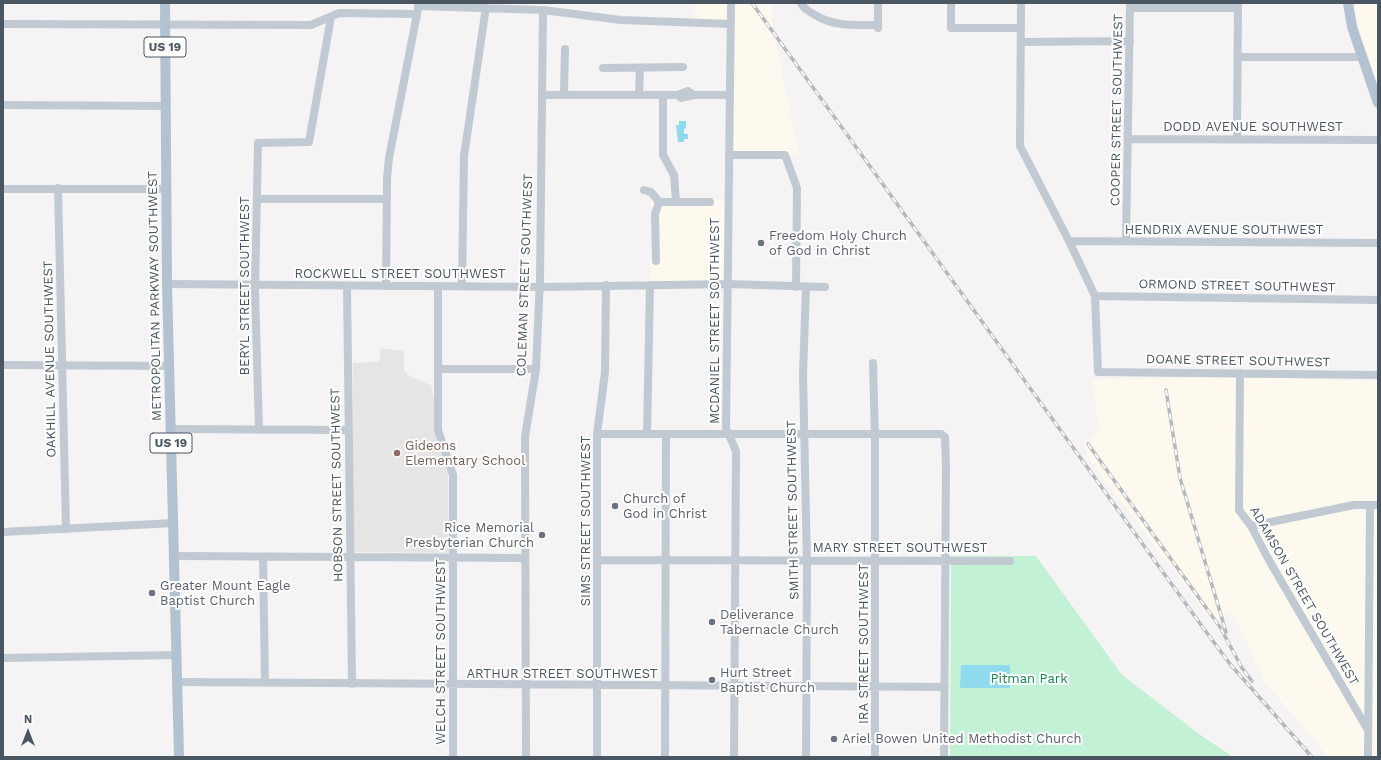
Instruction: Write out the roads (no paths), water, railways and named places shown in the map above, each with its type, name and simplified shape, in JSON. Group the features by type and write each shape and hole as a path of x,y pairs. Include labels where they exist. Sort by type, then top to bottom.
{"main road":[{"name":"METROPOLITAN PARKWAY SOUTHWEST","path":"165,3 167,284 179,757"},
{"path":"1348,3 1352,27 1378,104"}],"street":[{"name":"MCDANIEL STREET SOUTHWEST","path":"731,3 726,428 736,451 734,757"},
{"path":"802,6 825,21 838,25 878,27 878,3"},
{"path":"951,3 951,28 1021,28"},
{"path":"1021,3 1020,146 1069,241 1095,296"},
{"path":"1130,6 1238,6 1237,139"},
{"name":"COOPER STREET SOUTHWEST","path":"1126,241 1129,139 1130,6"},
{"path":"3,24 311,26 339,13 418,8 486,7 543,10 621,20 731,24"},
{"path":"462,286 464,156 486,7"},
{"path":"386,286 389,158 418,8"},
{"name":"COLEMAN STREET SOUTHWEST","path":"526,757 525,437 536,369 546,95 543,10"},
{"name":"BERYL STREET SOUTHWEST","path":"259,430 255,285 258,143 309,142 332,17"},
{"path":"1021,42 1130,41"},
{"path":"564,94 565,49"},
{"path":"1238,57 1362,57"},
{"path":"603,68 683,67"},
{"path":"639,95 640,68"},
{"path":"546,95 678,95 681,98 694,95 730,95"},
{"path":"662,95 663,155 674,175 676,202"},
{"path":"3,105 165,106"},
{"name":"DODD AVENUE SOUTHWEST","path":"1129,139 1378,140"},
{"path":"729,155 785,155 797,188 796,287"},
{"name":"OAKHILL AVENUE SOUTHWEST","path":"58,188 66,529"},
{"path":"3,189 166,189"},
{"path":"644,190 651,192 659,202"},
{"path":"256,199 387,199"},
{"path":"659,202 710,202"},
{"path":"656,261 655,214 659,202"},
{"name":"HENDRIX AVENUE SOUTHWEST","path":"1069,241 1378,243"},
{"name":"ROCKWELL STREET SOUTHWEST","path":"167,284 539,287 727,284 824,287"},
{"name":"SIMS STREET SOUTHWEST","path":"597,757 597,434 605,372 606,285"},
{"path":"647,434 650,285"},
{"name":"HOBSON STREET SOUTHWEST","path":"347,286 349,557 352,684"},
{"name":"WELCH STREET SOUTHWEST","path":"438,286 438,430 453,475 453,757"},
{"name":"SMITH STREET SOUTHWEST","path":"806,287 803,375 807,560 806,757"},
{"name":"ORMOND STREET SOUTHWEST","path":"1095,296 1378,300"},
{"name":"DOANE STREET SOUTHWEST","path":"1095,296 1098,372 1378,375"},
{"name":"IRA STREET SOUTHWEST","path":"873,363 876,560 875,757"},
{"path":"3,365 169,366"},
{"path":"439,368 536,369"},
{"name":"ADAMSON STREET SOUTHWEST","path":"1240,373 1239,510 1251,526 1270,562 1368,730"},
{"path":"171,429 348,430"},
{"path":"597,434 941,434 945,438 946,687 944,757"},
{"path":"665,757 666,434"},
{"path":"1251,526 1354,505 1374,505 1368,757"},
{"path":"3,532 174,523"},
{"path":"174,556 525,558"},
{"path":"263,557 265,683"},
{"name":"MARY STREET SOUTHWEST","path":"597,560 1010,561"},
{"path":"3,658 177,655"},
{"name":"ARTHUR STREET SOUTHWEST","path":"177,682 665,687 946,687"}],"water":[{"path":"679,121 686,121 684,134 688,134 688,139 684,139 684,142 678,142 676,125 679,125"},
{"path":"961,665 1010,665 1010,688 960,688"}],"railway":[{"path":"752,3 1204,629 1230,664 1312,757"},
{"path":"1166,390 1180,478 1226,632"},
{"path":"1088,444 1220,627 1242,668 1252,681"}],"place":[{"name":"Freedom Holy Church of God in Christ","path":"761,243"},
{"name":"Gideons Elementary School","path":"397,453"},
{"name":"Church of God in Christ","path":"615,506"},
{"name":"Rice Memorial Presbyterian Church","path":"542,535"},
{"name":"Greater Mount Eagle Baptist Church","path":"152,593"},
{"name":"Deliverance Tabernacle Church","path":"712,622"},
{"name":"Hurt Street Baptist Church","path":"712,680"},
{"name":"Ariel Bowen United Methodist Church","path":"834,739"}],"park label":[{"name":"Pitman Park","path":"1029,679"}]}
